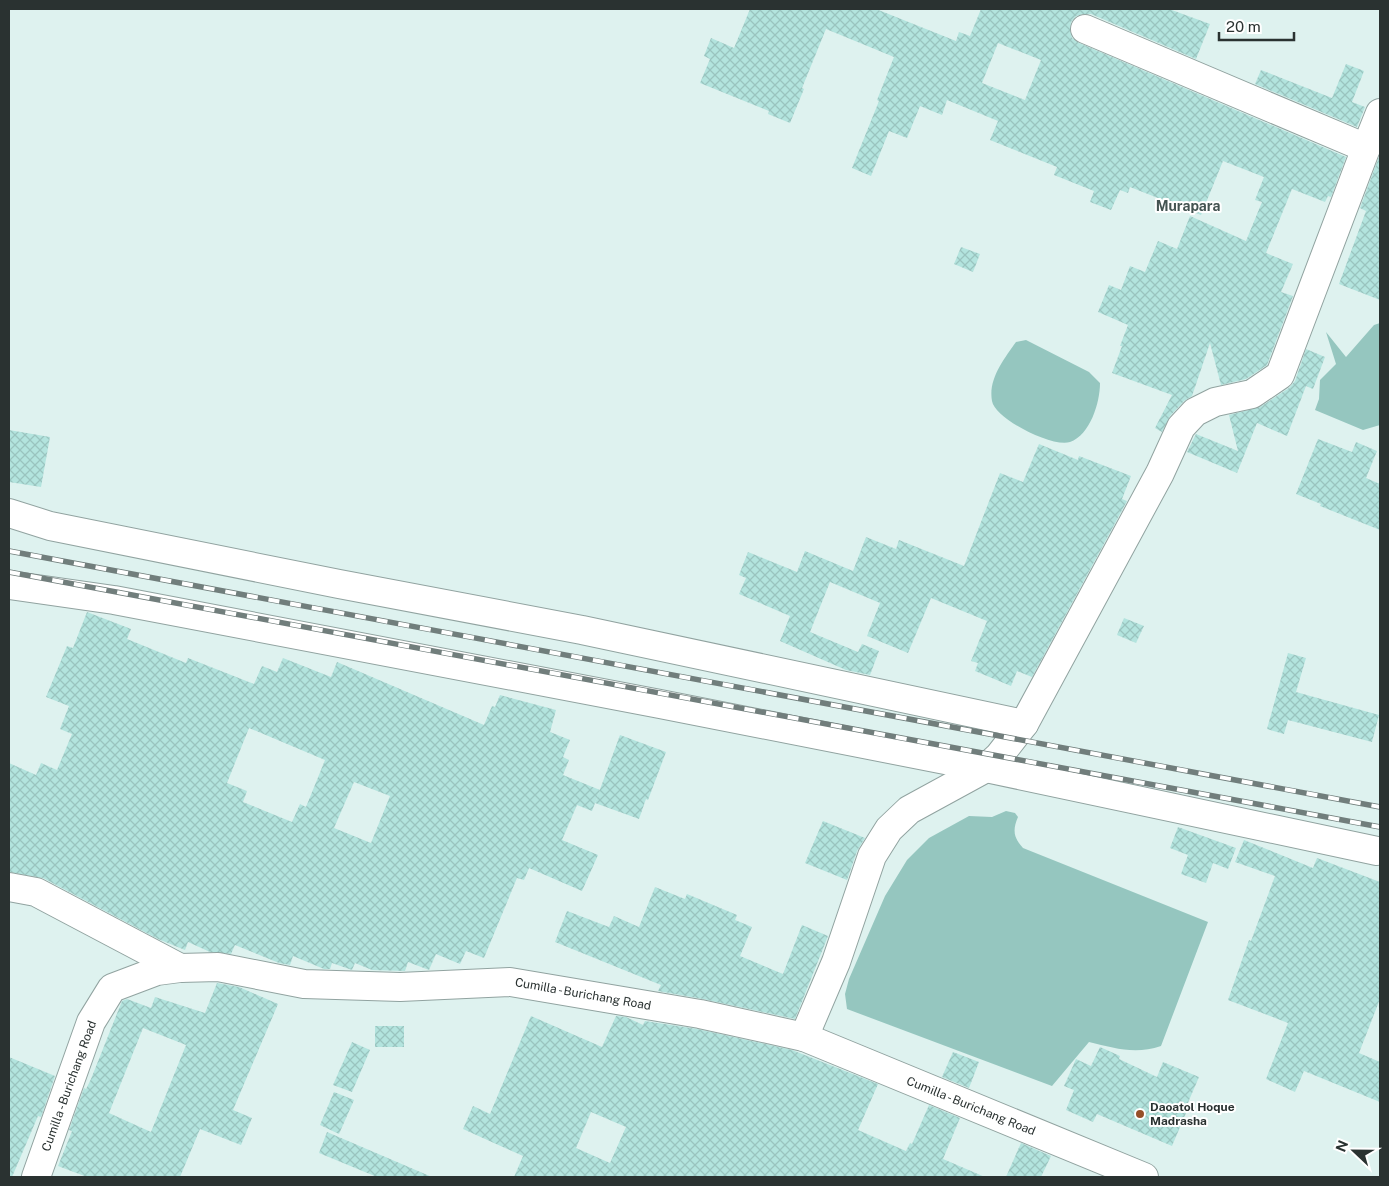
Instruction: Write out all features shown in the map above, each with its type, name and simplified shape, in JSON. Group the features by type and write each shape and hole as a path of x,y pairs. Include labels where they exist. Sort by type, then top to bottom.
{"street":[{"path":"1085,29 1366,148"},
{"path":"804,1038 836,962 872,856 888,829 909,810 986,768 999,756 1024,724 1160,474 1181,427 1194,412 1215,402 1252,394 1280,375 1380,113"},
{"path":"9,513 50,526 582,630 1024,724"},
{"path":"9,586 114,600 986,768 1377,851"},
{"path":"9,887 36,892 180,968"},
{"name":"Cumilla - Burichang Road","path":"36,1177 91,1022 112,988 157,971 218,967 304,984 400,987 510,982 700,1014 804,1038 1144,1177"}],"water":[{"path":"1380,323 1380,425 1363,430 1315,410 1319,399 1320,380 1336,364 1326,332 1346,357 1374,325"},
{"path":"1026,340 1089,372 1100,383 1096,409 1088,426 1083,433 1070,442 1051,441 1026,430 1003,416 992,401 992,385 998,370 1016,342"},
{"path":"1006,811 1015,813 1018,817 1015,834 1023,848 1208,922 1161,1046 1151,1049 1133,1050 1089,1042 1052,1086 847,1009 845,994 849,979 885,896 907,860 929,838 969,816 992,817"}],"building":[{"path":"750,9 876,9 956,41 959,32 970,36 981,9 1169,9 1210,24 1196,59 1091,14 1076,16 1071,22 1072,38 1079,43 1346,157 1331,197 1328,196 1325,202 1292,189 1266,253 1293,264 1281,292 1293,296 1267,365 1246,379 1221,385 1210,343 1192,396 1184,401 1170,416 1162,432 1155,428 1172,395 1112,373 1128,325 1098,312 1109,285 1121,290 1130,266 1145,272 1158,241 1177,249 1190,216 1246,241 1262,202 1255,200 1264,177 1223,161 1201,215 1130,187 1128,193 1120,190 1111,210 1090,202 1094,191 1054,175 1057,167 990,140 998,121 947,100 942,115 920,106 907,138 889,131 871,176 852,168 879,101 877,100 894,57 826,29 790,123 768,114 769,111 700,83 710,59 704,56 711,38 734,48","holes":["998,43 1041,60 1025,100 982,83"]},
{"path":"1346,64 1364,71 1352,102 1365,107 1357,127 1255,84 1261,70 1332,98"},
{"path":"1380,154 1380,300 1339,284 1366,211 1360,208"},
{"path":"961,247 980,254 973,272 954,264"},
{"path":"1306,349 1325,357 1313,389 1306,386 1287,436 1257,423 1237,473 1187,452 1196,434 1238,451 1229,415 1260,407 1289,388 1295,381"},
{"path":"9,430 50,437 41,487 9,482"},
{"path":"1318,439 1352,452 1356,442 1377,451 1366,478 1380,484 1380,530 1320,506 1321,504 1296,494"},
{"path":"1039,444 1078,460 1079,456 1131,476 1122,499 1127,501 1032,677 1017,671 1011,686 975,671 978,663 971,661 987,621 931,598 908,653 867,636 880,603 830,582 810,632 858,652 862,644 879,651 870,675 846,670 780,641 790,616 739,594 746,578 739,575 748,552 797,572 805,551 853,571 866,537 896,549 899,540 964,566 1000,473 1023,482"},
{"path":"87,612 131,629 127,639 186,663 188,658 254,684 262,666 277,672 283,658 331,677 337,662 484,725 492,706 495,707 500,695 556,710 550,732 570,740 563,757 569,760 563,775 600,790 592,811 577,805 562,840 598,855 582,891 529,868 524,880 517,878 484,958 466,951 460,964 436,954 429,970 408,962 405,971 372,970 355,963 352,970 332,963 330,969 324,969 293,956 290,965 279,963 235,945 231,954 210,952 188,942 185,950 158,939 43,878 9,872 9,763 36,775 41,763 57,770 72,734 60,729 69,706 46,697 67,646 73,648","holes":["249,728 325,760 306,807 300,804 292,822 243,802 247,791 227,783","354,782 390,796 371,843 334,828"]},
{"path":"1124,618 1144,626 1136,643 1117,635"},
{"path":"1288,653 1306,658 1296,692 1379,715 1372,742 1288,720 1284,734 1267,729"},
{"path":"620,735 666,752 639,819 595,803"},
{"path":"823,821 865,838 857,851 847,880 805,863"},
{"path":"1178,827 1236,848 1228,869 1213,863 1206,883 1181,874 1188,855 1170,848"},
{"path":"1244,840 1313,868 1317,858 1380,882 1380,999 1359,1053 1380,1062 1380,1102 1304,1071 1295,1092 1266,1079 1288,1023 1228,1000 1249,940 1251,941 1275,876 1235,862"},
{"path":"655,887 685,899 687,894 737,915 735,920 752,927 740,956 783,974 802,925 828,936 795,1019 658,991 661,985 555,942 567,911 609,927 614,916 639,927"},
{"path":"217,983 239,987 278,1004 233,1110 252,1118 241,1145 200,1129 180,1177 87,1177 58,1166 72,1131 69,1130 84,1088 86,1089 91,1079 122,1001 127,999 151,1008 155,997 205,1013","holes":["143,1028 186,1045 151,1132 109,1113"]},
{"path":"531,1016 602,1047 616,1016 626,1017 643,1025 645,1021 697,1029 792,1050 878,1084 858,1130 906,1151 910,1143 912,1144 929,1105 960,1118 943,1159 985,1177 514,1177 523,1156 463,1129 473,1106 490,1114","holes":["591,1112 626,1127 610,1163 576,1148"]},
{"path":"375,1026 404,1026 404,1047 375,1047"},
{"path":"352,1042 370,1050 352,1092 333,1085"},
{"path":"1100,1047 1120,1056 1119,1059 1157,1077 1163,1062 1199,1077 1172,1146 1097,1114 1093,1122 1066,1110 1074,1090 1064,1086 1076,1059 1091,1066"},
{"path":"953,1052 979,1062 969,1088 942,1077"},
{"path":"9,1057 55,1076 41,1117 38,1116 12,1177 9,1177"},
{"path":"334,1092 354,1100 339,1134 320,1125"},
{"path":"327,1132 432,1177 377,1177 319,1153"},
{"path":"1021,1143 1051,1156 1041,1177 1006,1177"}],"railway":[{"path":"9,551 1380,807"},
{"path":"9,572 1380,827"}],"place":[{"name":"Daoatol Hoque Madrasha","path":"1140,1114"}],"district":[{"name":"Murapara","path":"1188,206"}]}
